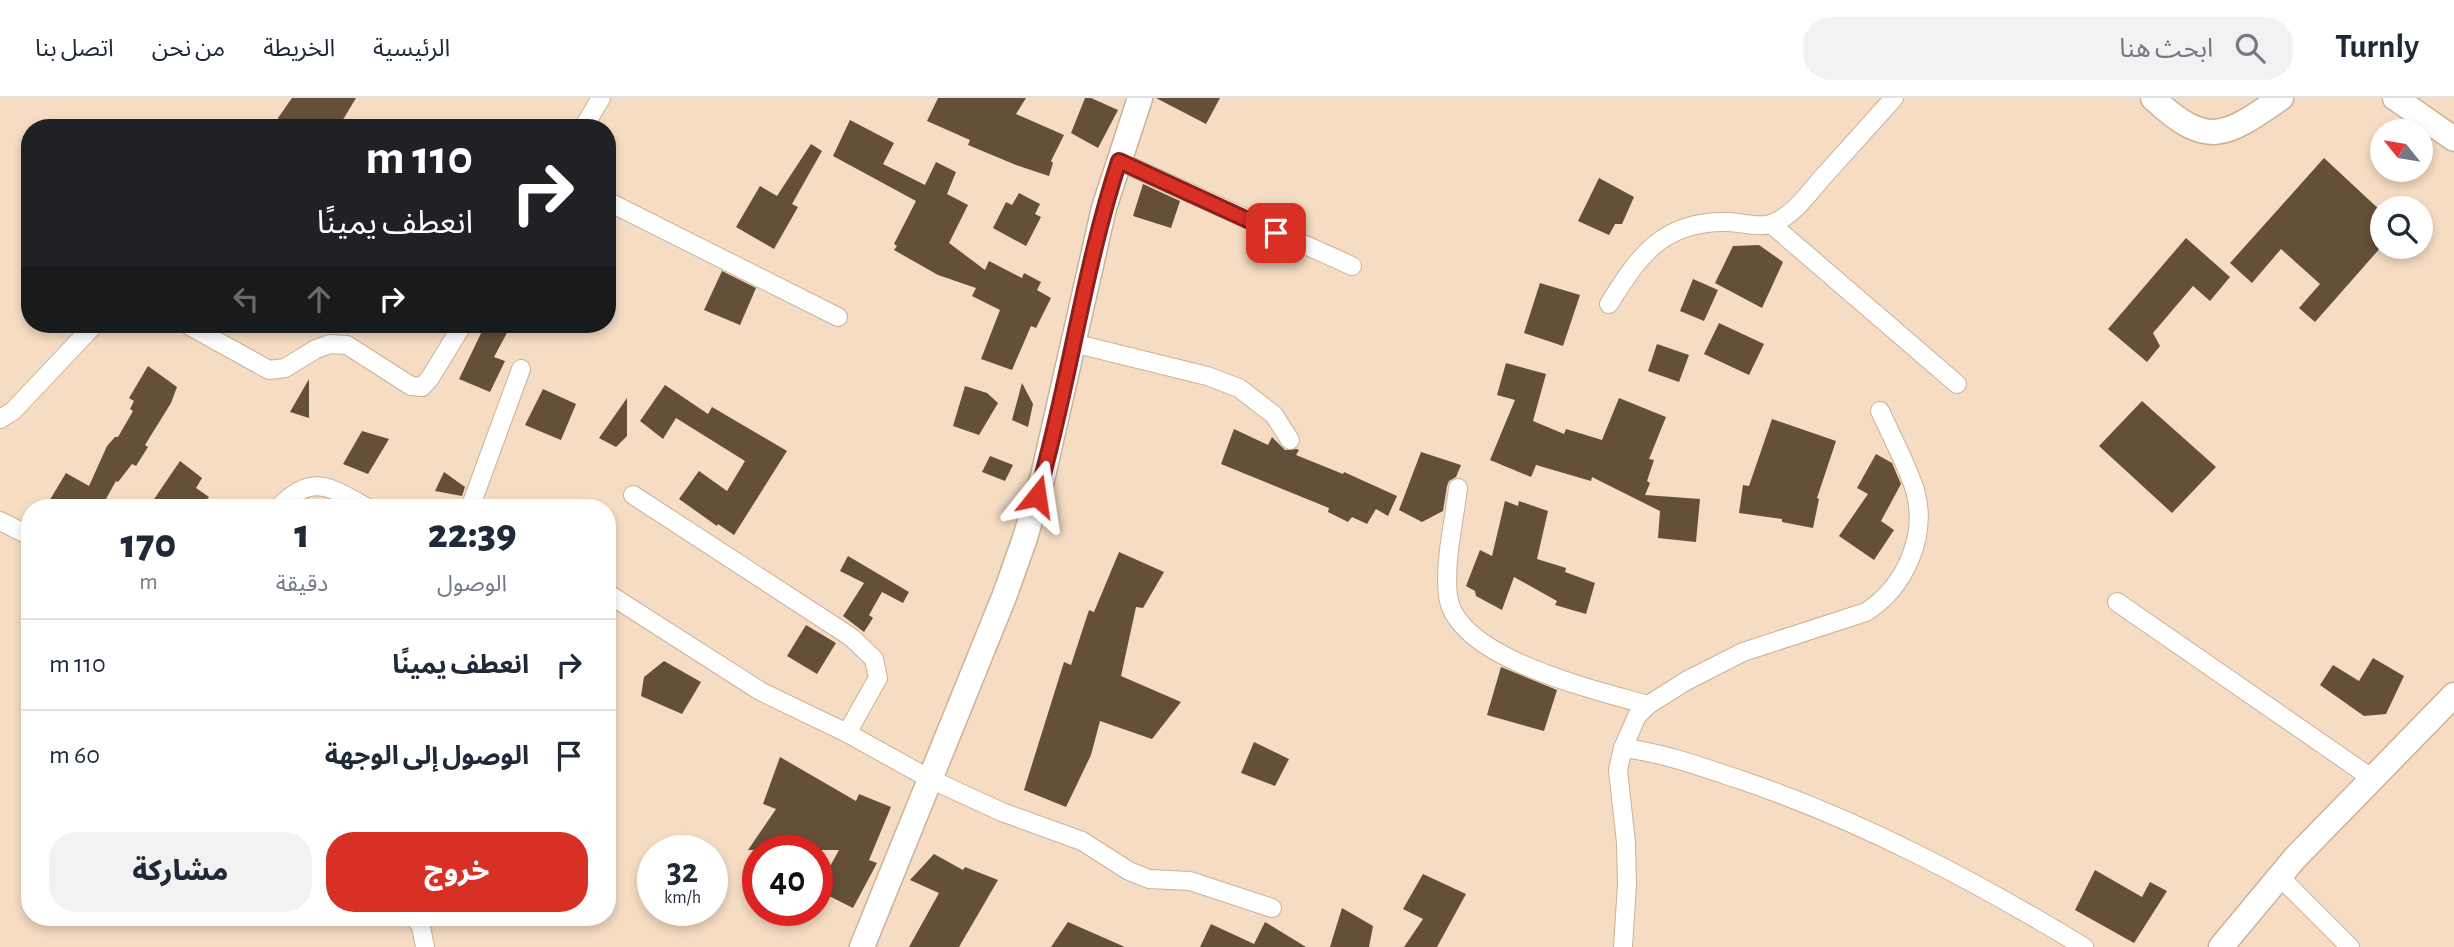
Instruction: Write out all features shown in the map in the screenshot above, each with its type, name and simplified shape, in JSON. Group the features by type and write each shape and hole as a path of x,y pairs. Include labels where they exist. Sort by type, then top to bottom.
{"street":[{"path":"588,119 601,98"},
{"path":"862,947 1004,597 1025,538 1043,476 1098,230 1140,98"},
{"path":"1609,304 1630,269 1650,247 1668,234 1708,222 1771,225 1779,221 1802,200 1894,98"},
{"path":"2153,98 2186,126 2214,133 2233,129 2281,98"},
{"path":"2395,98 2454,139"},
{"path":"1119,161 1352,266"},
{"path":"616,206 838,317"},
{"path":"1771,225 1957,384"},
{"path":"0,419 13,411 87,333"},
{"path":"202,333 269,370 285,368 316,349 330,344 347,345 411,386 422,387 458,333"},
{"path":"1073,343 1207,376 1239,387 1274,415 1290,440"},
{"path":"473,499 521,369"},
{"path":"1623,947 1627,885 1626,843 1618,782 1623,748 1637,716 1648,705 1686,681 1743,652 1866,612 1880,603 1903,576 1912,552 1918,521 1918,504 1908,472 1880,411"},
{"path":"286,499 309,485 326,487 350,499"},
{"path":"1458,488 1448,597 1461,624 1499,652 1523,665 1648,705"},
{"path":"633,495 850,637 874,659 878,678 847,733"},
{"path":"0,521 21,532"},
{"path":"616,599 760,691 847,733 930,779 1002,812 1082,841 1129,871 1149,879 1189,881 1272,908"},
{"path":"2118,602 2373,779"},
{"path":"2221,947 2279,876 2454,695"},
{"path":"1623,748 1668,756 1828,812 1957,875 2084,947"},
{"path":"2279,876 2350,947"},
{"path":"420,926 425,947"}],"building":[{"path":"292,98 356,98 343,119 278,118"},
{"path":"938,98 1026,98 1016,114 1064,135 1051,161 1053,163 1049,176 968,145 970,140 927,121"},
{"path":"1085,98 1118,110 1098,148 1071,133"},
{"path":"1156,98 1220,98 1206,124"},
{"path":"850,120 894,143 883,164 925,185 936,162 956,172 947,194 968,205 949,243 985,270 989,261 1022,278 1024,273 1041,282 1037,290 1051,298 1036,328 1031,326 1012,370 981,359 1000,310 972,296 976,288 938,275 894,250 897,246 894,244 916,201 833,156"},
{"path":"811,144 822,151 792,204 798,207 774,249 736,227 760,186 777,196"},
{"path":"2324,158 2370,201 2371,259 2315,322 2299,308 2320,284 2281,249 2252,283 2230,263"},
{"path":"1599,178 1634,197 1622,224 1615,224 1609,235 1578,221"},
{"path":"1143,184 1180,201 1171,228 1133,216"},
{"path":"1019,193 1040,204 1035,214 1041,217 1026,246 993,228 1006,202 1012,205"},
{"path":"2186,238 2230,277 2210,301 2193,286 2153,333 2160,346 2147,362 2108,329"},
{"path":"1759,245 1783,262 1762,308 1715,283 1733,246"},
{"path":"722,271 756,288 740,325 704,310"},
{"path":"1693,279 1718,290 1704,321 1680,311"},
{"path":"1540,283 1580,295 1563,346 1524,333"},
{"path":"1719,323 1764,344 1749,375 1704,354"},
{"path":"481,333 507,333 494,357 505,361 490,392 459,379"},
{"path":"1657,344 1689,355 1679,382 1648,371"},
{"path":"1506,363 1546,374 1533,421 1564,434 1566,429 1602,440 1619,398 1666,417 1649,459 1654,460 1645,495 1700,499 1696,542 1658,538 1660,511 1592,477 1591,481 1536,465 1531,477 1490,460 1515,400 1497,395"},
{"path":"148,366 177,387 136,466 132,464 118,482 116,481 106,499 50,499 66,473 89,486 107,446 118,437 133,411 130,409 134,401 129,398"},
{"path":"309,379 309,418 290,412"},
{"path":"1022,383 1033,404 1028,427 1012,420"},
{"path":"665,385 708,414 712,407 787,451 734,535 679,499 699,471 727,491 745,461 676,418 663,439 640,421"},
{"path":"965,386 987,393 998,403 979,435 953,426"},
{"path":"543,389 576,404 561,440 525,425"},
{"path":"627,398 627,436 616,447 599,438"},
{"path":"2142,401 2216,467 2172,513 2099,446"},
{"path":"1772,419 1836,441 1817,498 1819,499 1813,528 1782,522 1782,519 1739,513 1743,485 1749,486"},
{"path":"1234,429 1268,445 1272,437 1285,450 1297,449 1299,450 1296,455 1343,474 1344,472 1397,496 1388,516 1376,509 1367,524 1352,517 1348,522 1328,512 1329,508 1221,464"},
{"path":"362,431 389,439 368,474 343,464"},
{"path":"1421,452 1461,465 1456,477 1449,481 1447,486 1443,511 1422,522 1399,510"},
{"path":"1876,454 1892,463 1901,484 1881,521 1894,530 1874,560 1839,536 1868,494 1857,488"},
{"path":"990,456 1013,465 1005,481 982,472"},
{"path":"180,461 202,478 196,488 209,497 207,499 154,499"},
{"path":"444,472 465,487 462,496 435,491"},
{"path":"1505,501 1518,506 1519,501 1548,511 1537,559 1566,568 1565,572 1595,583 1586,614 1555,605 1557,601 1514,577 1502,610 1476,596 1475,591 1466,586 1480,550 1492,556"},
{"path":"1119,552 1164,572 1143,608 1136,607 1121,676 1181,702 1152,739 1100,721 1091,755 1066,807 1024,790 1064,662 1071,665 1089,610 1094,612"},
{"path":"848,556 909,592 903,603 882,592 869,615 873,618 864,632 843,616 864,583 840,571"},
{"path":"806,625 836,643 817,674 787,656"},
{"path":"2373,658 2404,676 2386,714 2364,716 2320,685 2333,665 2359,681"},
{"path":"664,661 701,682 682,714 641,696 644,677"},
{"path":"1501,667 1557,690 1544,731 1487,715"},
{"path":"1254,742 1289,759 1275,786 1241,773"},
{"path":"780,757 856,801 859,794 891,807 869,860 877,863 853,908 833,898 833,861 839,850 833,850 833,835 758,835 776,809 763,804"},
{"path":"934,854 963,870 965,867 998,880 959,947 909,947 939,893 910,880"},
{"path":"2095,870 2142,897 2150,882 2167,891 2134,943 2075,910"},
{"path":"1423,874 1466,894 1437,947 1404,947 1423,919 1403,909"},
{"path":"1342,908 1373,926 1369,947 1330,947"},
{"path":"1068,922 1125,947 1051,947"},
{"path":"1265,922 1306,947 1200,947 1211,924 1254,944"}],"route":[{"path":"1037,496 1098,230 1119,161 1276,233"}]}
